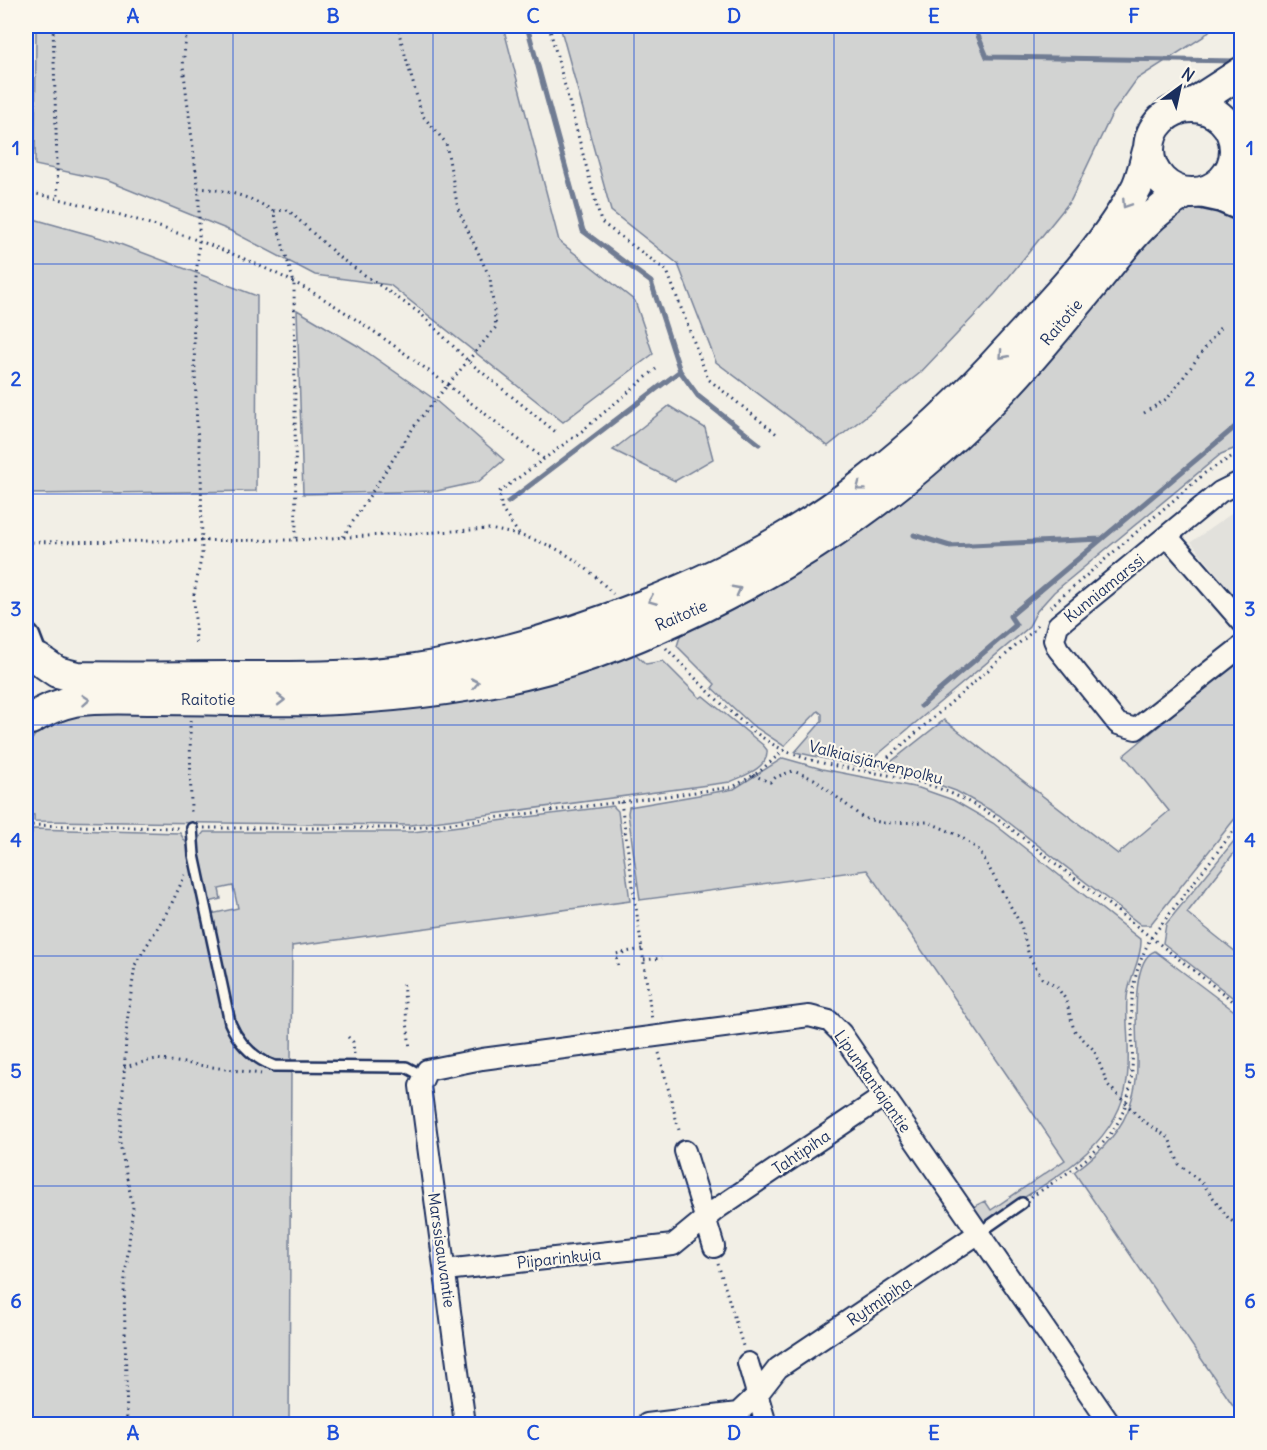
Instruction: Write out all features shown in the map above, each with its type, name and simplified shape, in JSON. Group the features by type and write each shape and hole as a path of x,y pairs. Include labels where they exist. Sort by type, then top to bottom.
{"main road":[{"path":"1188,107 1242,72"},
{"path":"1237,152 1226,123 1218,116 1198,107 1177,109 1160,121 1154,130 1148,151 1150,163 1160,178 1174,190 1192,193 1219,184 1233,165 1237,152 1242,107"},
{"name":"Raitotie","path":"30,649 57,672 84,677 313,677 408,670 503,652 602,620 714,575 795,531 859,488 923,434 989,371 1044,310 1107,233 1138,185 1148,151"},
{"name":"Raitotie","path":"28,721 52,707 74,701 111,698 315,700 420,694 506,677 590,654 730,594 811,549 872,506 936,454 1005,387 1128,241 1164,204 1192,193"},
{"path":"28,721 44,700 47,689 44,668 30,649"}],"street":[{"path":"1192,193 1221,198 1242,207"},
{"name":"Kunniamarssi","path":"1242,481 1220,492 1058,625 1054,640 1058,649 1118,723 1136,729 1242,646"},
{"path":"1167,536 1242,622"},
{"name":"Lipunkantajantie","path":"423,1076 434,1067 654,1036 809,1016 819,1017 835,1026 1110,1425"},
{"name":"Marssisauvantie","path":"423,1076 420,1086 465,1425"},
{"name":"Tahtipiha","path":"673,1245 712,1213 884,1096"},
{"path":"685,1151 712,1213 714,1247"},
{"name":"Rytmipiha","path":"647,1425 738,1413 757,1395 778,1368 979,1233"},
{"name":"Piiparinkuja","path":"445,1270 673,1245"},
{"path":"748,1363 766,1425"}],"lane":[{"path":"192,828 194,855 230,1023 243,1046 262,1062 274,1066 406,1067 423,1076"},
{"path":"979,1233 1022,1203"}],"path":[{"path":"53,26 58,199"},
{"path":"187,26 183,66 198,188 200,242 193,315 197,429 201,460 202,554 194,594 196,645"},
{"path":"343,538 417,422 496,327 490,278 459,209 446,143 422,115 397,26"},
{"path":"549,26 601,222 667,271 708,379 778,435"},
{"path":"198,188 226,190 259,202 273,211 288,210 340,258 421,314 468,361 557,433"},
{"path":"26,192 58,199 200,242 294,283 342,310 544,459"},
{"path":"273,211 294,283 296,540"},
{"path":"1144,413 1168,398 1220,328"},
{"path":"519,534 502,510 499,492 656,369"},
{"path":"26,542 296,540 489,529 519,534 557,547 591,570 620,601"},
{"name":"Valkiaisjärvenpolku","path":"664,646 751,727 784,750 825,765 922,783 955,794 997,818 1150,939 1242,1008"},
{"path":"190,718 192,828"},
{"path":"26,825 412,828 733,787 753,776 784,750"},
{"path":"753,776 770,782 776,777 793,771 814,779 862,818 883,824 928,822 958,835 979,850 1021,925 1029,956 1042,978 1057,987 1066,1000 1074,1030 1094,1050 1108,1084 1142,1120 1169,1138 1179,1164 1204,1185 1229,1219 1242,1228"},
{"path":"621,802 654,1036 685,1151"},
{"path":"1022,1203 1087,1158 1102,1144 1128,1103 1133,1065 1133,987 1150,939 1242,820"},
{"path":"1235,828 1242,833"},
{"path":"127,1425 124,1287 133,1207 120,1144 124,1067 135,965 170,907 194,855"},
{"path":"618,964 616,954 643,949"},
{"path":"644,960 662,958"},
{"path":"403,984 410,1049"},
{"path":"348,1037 353,1042 356,1068"},
{"path":"124,1067 156,1059 263,1075 274,1066"},
{"path":"714,1247 748,1363"}],"shaded area":[{"path":"36,26 503,26 559,241 635,301 653,354 563,422 390,285 315,275 231,231 105,180 35,165"},
{"path":"560,26 1214,26 1203,37 1137,79 1112,114 1071,200 995,294 920,373 828,446 716,362 678,264 611,211"},
{"path":"1187,199 1241,215 1241,446 1221,454 1054,592 1037,611 1028,628 863,767 795,752 822,721 822,714 818,711 784,746 752,725 712,688 715,684 677,646 682,630 1056,339"},
{"path":"30,218 112,241 257,296 256,491 28,494"},
{"path":"297,310 358,346 434,399 504,460 478,482 437,491 303,494"},
{"path":"669,406 705,428 713,459 675,481 613,450"},
{"path":"1241,507 1241,603 1191,542"},
{"path":"627,646 646,664 663,661 700,698 703,696 763,745 767,750 764,762 748,774 730,782 411,825 34,821 34,815 26,814 24,771 28,748 43,726 56,716"},
{"path":"1241,658 1241,811 1150,925 1141,925 999,815 956,791 920,778 882,769 944,720 1118,854 1169,811 1124,755"},
{"path":"783,758 822,769 919,788 953,800 993,823 1141,940 1140,954 1127,997 1127,1080 1121,1105 1109,1127 1074,1164 987,1221 980,1222 971,1208 985,1201 991,1210 1065,1160 867,870 640,900 629,807 734,789"},
{"path":"613,806 618,811 630,901 292,946 291,1063 265,1057 239,1034 211,914 238,908 233,886 219,889 221,899 209,902 198,856 200,839 204,832 413,832"},
{"path":"32,829 180,833 187,844 226,1024 237,1043 251,1058 269,1067 291,1071 289,1424 26,1424 26,834 32,834"},
{"path":"1238,836 1241,844 1187,913 1241,956 1241,1004 1163,943 1166,924"},
{"path":"1155,951 1241,1016 1241,1417 1074,1172 1108,1142 1127,1113 1136,1084 1138,985 1141,969 1147,957"}],"waterway":[{"path":"527,26 583,231 651,282 680,371 698,396 759,444"},
{"path":"974,26 987,57 1237,61"},
{"path":"508,502 680,371"},
{"path":"921,706 1016,625 1010,616 1241,422"},
{"path":"914,535 950,546 1101,539"}]}
